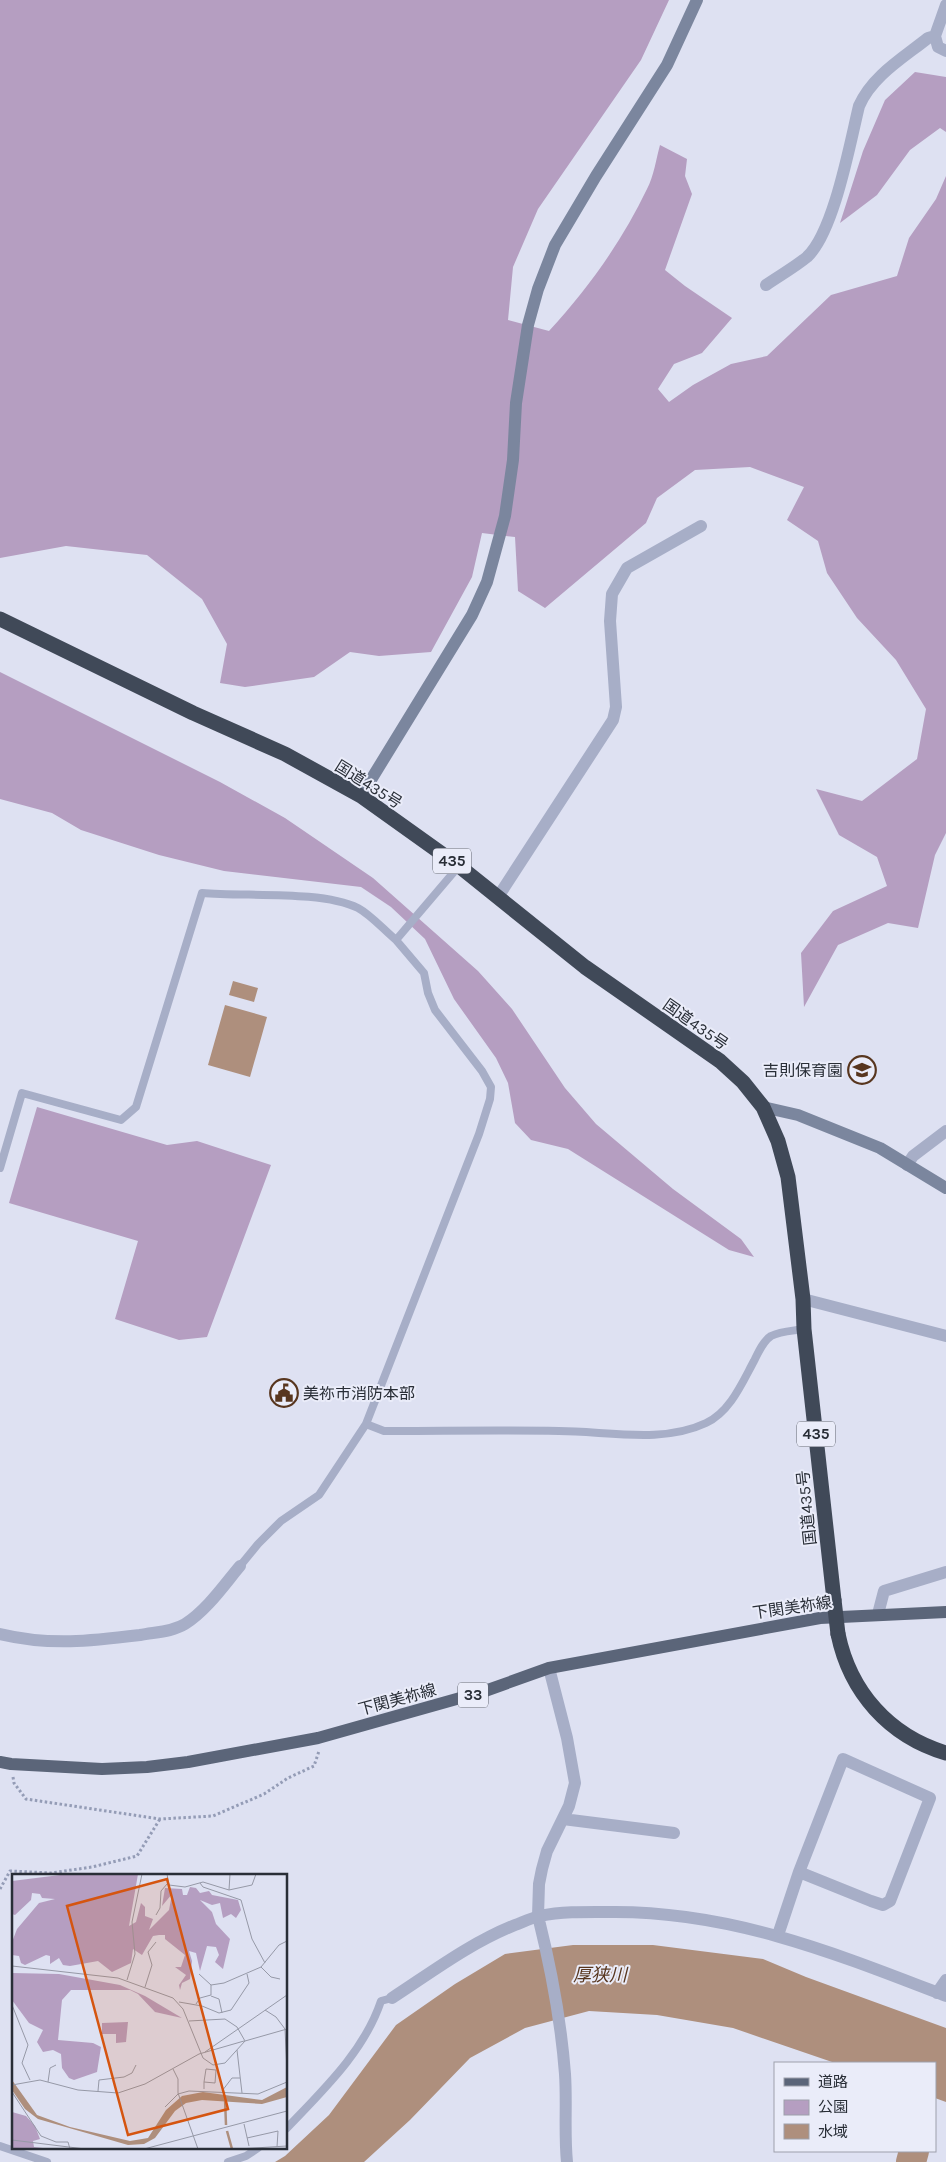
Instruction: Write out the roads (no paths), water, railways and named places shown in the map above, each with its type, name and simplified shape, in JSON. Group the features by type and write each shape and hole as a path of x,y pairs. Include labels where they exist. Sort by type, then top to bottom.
{"highway":[{"name":"国道435号","path":"0,619 193,713 285,754 361,796 459,866 585,967 720,1062 743,1082 763,1107 778,1141 788,1177 803,1299 804,1329 834,1600 843,1657 854,1681 881,1715 912,1739 946,1753"}],"main road":[{"name":"下関美祢線","path":"5,1763 102,1770 147,1767 212,1758 318,1738 485,1692 549,1668 820,1618 946,1612"}],"street":[{"path":"361,796 472,615 487,582 505,516 513,460 516,403 528,325 538,288 555,245 596,176 667,65 698,0"},
{"path":"946,5 935,36 938,47 946,51"},
{"path":"766,285 808,256 822,234 831,214 859,106 865,92 877,79 928,38 935,36"},
{"path":"498,897 613,720 616,707 610,621 612,594 627,568 701,526"},
{"path":"763,1107 798,1115 880,1148 946,1188"},
{"path":"907,1165 913,1156 946,1131"},
{"path":"803,1299 946,1336"},
{"path":"0,1634 23,1639 53,1642 105,1640 168,1631 185,1624 208,1604 240,1566"},
{"path":"878,1614 884,1591 946,1572"},
{"path":"549,1668 574,1770 575,1783 569,1806 547,1851 539,1884 538,1916 561,2030 565,2077 564,2139 567,2162"},
{"path":"778,1935 799,1872 843,1759 930,1798 890,1901 883,1905 799,1872"},
{"path":"562,1819 674,1833"},
{"path":"392,1998 465,1948 507,1928 538,1916 585,1912 646,1912 692,1916 778,1935 942,1994 946,1980"}],"lane":[{"path":"396,940 459,866"},
{"path":"0,1168 22,1093 120,1120 136,1107 202,893 296,897 338,901 359,908 396,940 424,973 428,992 435,1010 482,1071 491,1087 490,1100 479,1134 366,1424 319,1495 281,1521 258,1544 240,1566"},
{"path":"366,1424 384,1431 562,1431 654,1434 681,1431 707,1423 725,1409 737,1393 760,1349 770,1337 783,1332 804,1329"},
{"path":"288,2127 360,2046 381,2001 392,1998"},
{"path":"0,2146 47,2162"},
{"path":"228,2162 246,2156 255,2150"}],"water":[{"path":"233,981 258,988 254,1002 229,995"},
{"path":"225,1005 267,1017 250,1077 208,1065"},
{"name":"厚狭川","path":"573,1945 653,1945 763,1959 806,1977 946,2028 946,2102 936,2098 936,2062 832,2062 733,2028 657,2015 589,2011 525,2028 470,2058 410,2120 364,2162 275,2162 285,2156 329,2115 396,2025 455,1984 505,1954"}],"waterway":[{"path":"911,2162 914,2152"}],"place":[{"name":"吉則保育園","path":"862,1070"},
{"name":"美祢市消防本部","path":"284,1393"}]}
